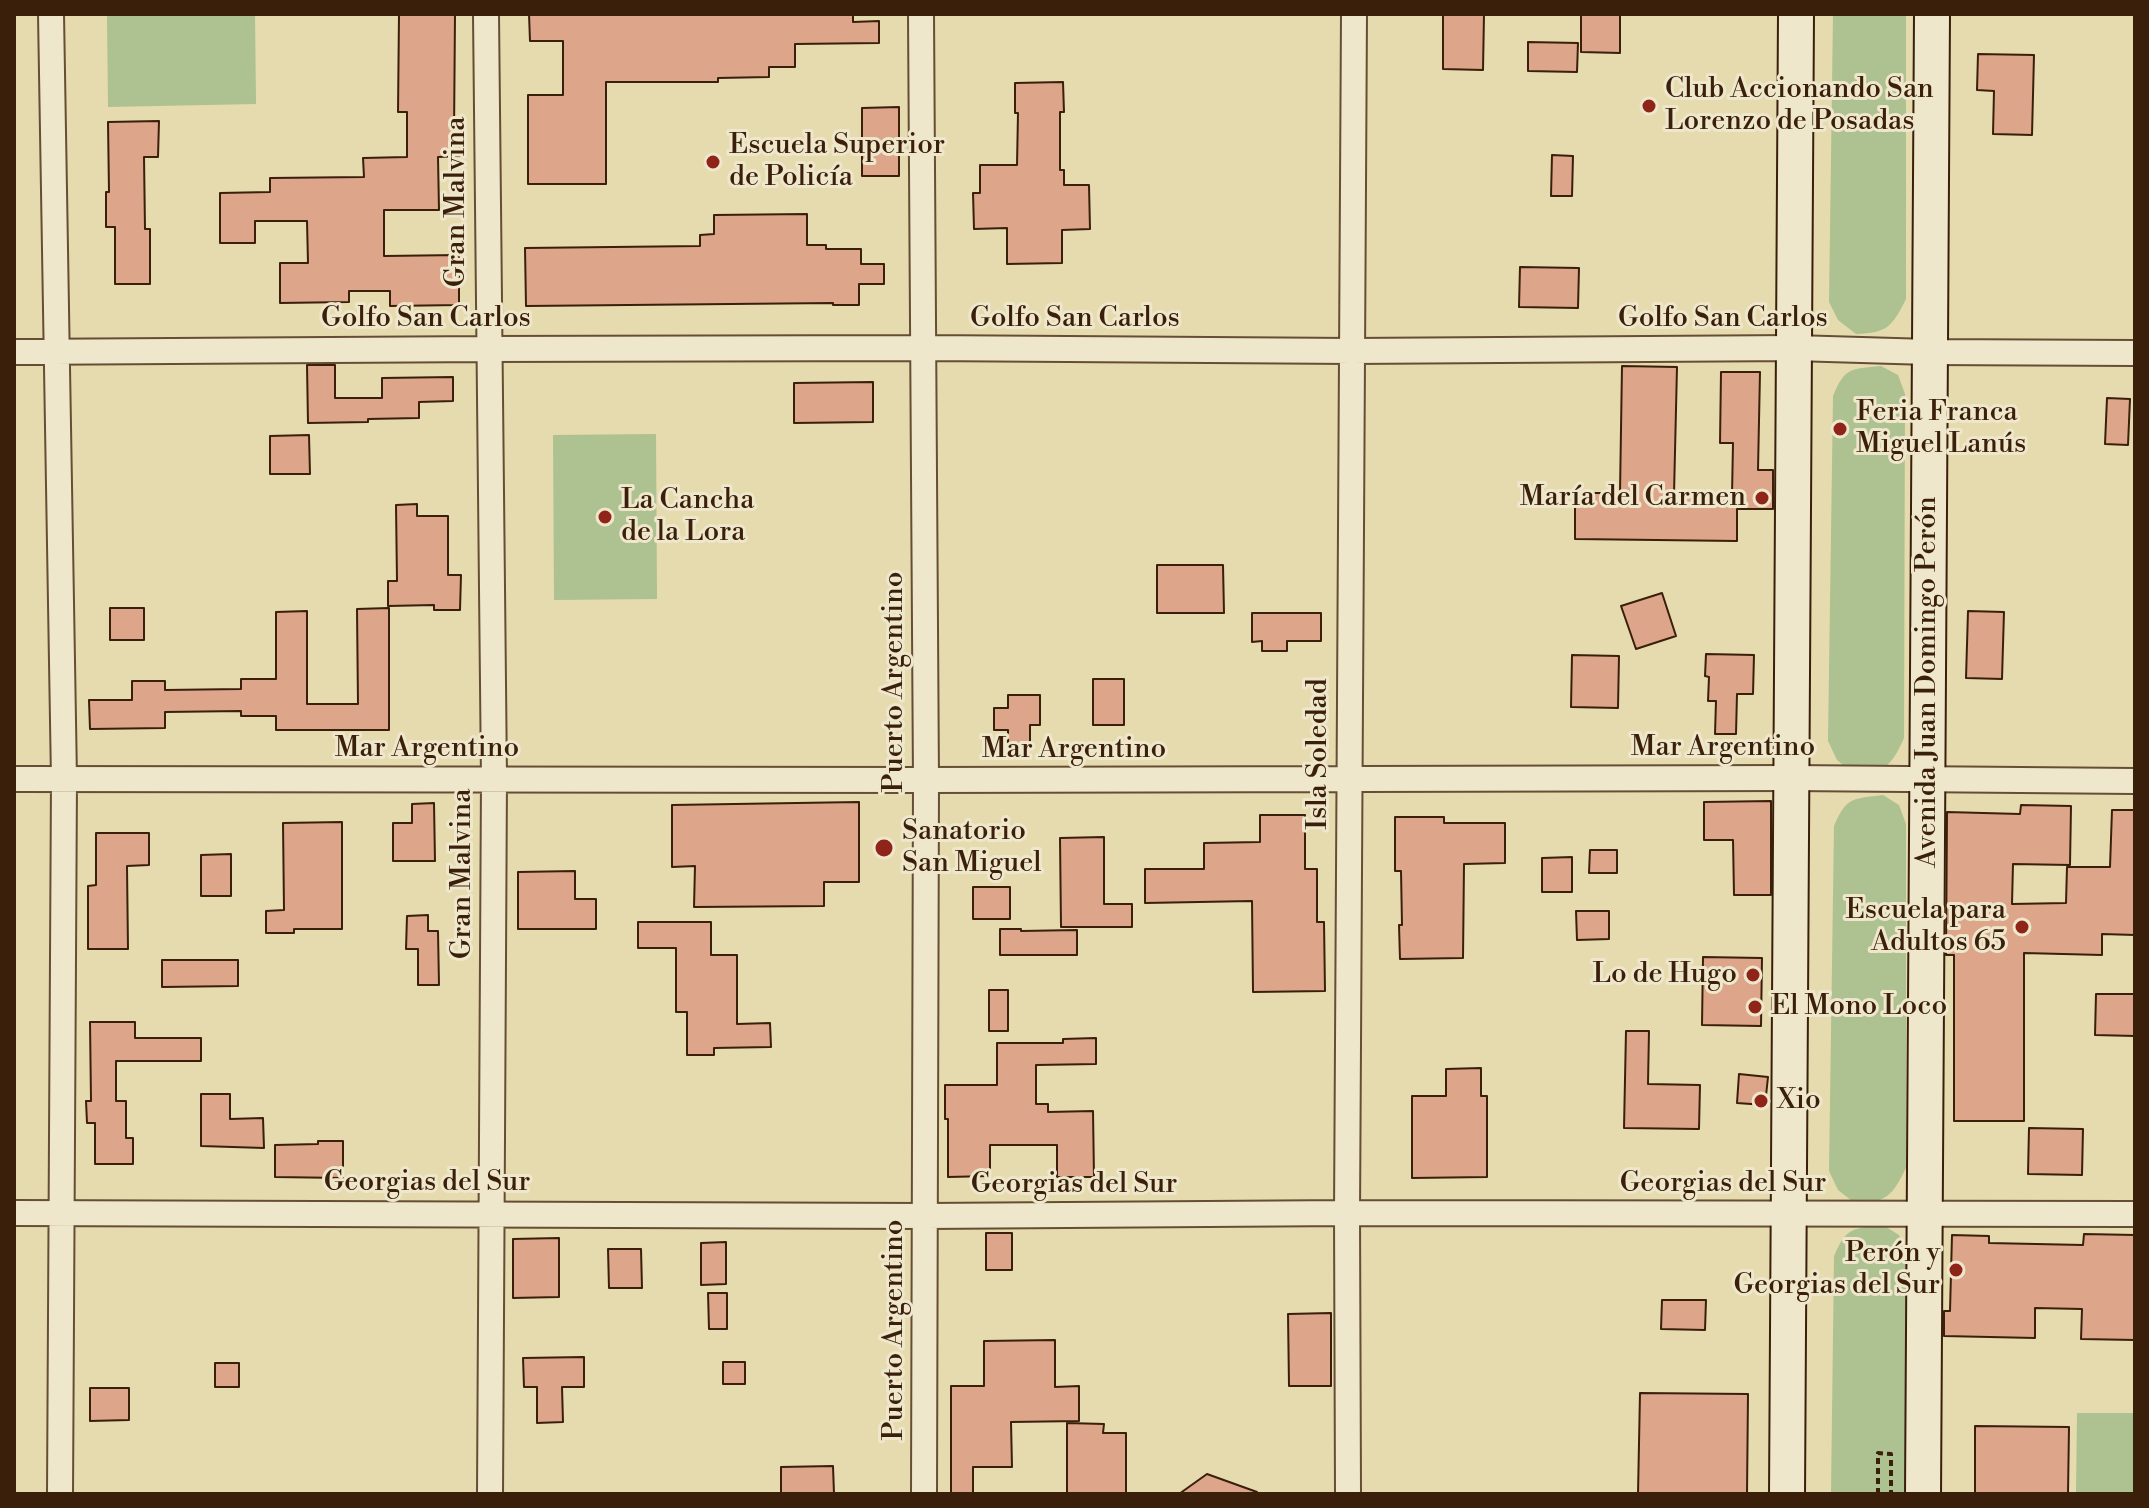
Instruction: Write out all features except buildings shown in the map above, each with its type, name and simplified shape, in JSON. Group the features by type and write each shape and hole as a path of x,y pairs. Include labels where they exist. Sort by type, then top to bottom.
{"main road":[{"path":"1787,1494 1796,14"},
{"name":"Avenida Juan Domingo Perón","path":"1923,1494 1932,14"}],"street":[{"path":"51,14 64,779 60,1494"},
{"name":"Gran Malvina","path":"486,14 494,779 490,1494"},
{"name":"Puerto Argentino","path":"921,14 926,780 924,1494"},
{"name":"Isla Soledad","path":"1348,1494 1354,14"},
{"name":"Golfo San Carlos","path":"14,352 1794,348 2135,353"},
{"name":"Mar Argentino","path":"14,779 1792,778 2135,781"},
{"name":"Georgias del Sur","path":"14,1213 926,1216 2135,1214"}],"path":[{"path":"1878,1494 1878,1453 1891,1454 1891,1494"}],"green space":[{"path":"107,14 255,14 256,104 108,107"},
{"path":"1833,14 1906,14 1906,299 1887,327 1856,334 1838,320 1829,302"},
{"path":"1881,366 1898,375 1905,394 1904,738 1886,766 1873,772 1854,774 1837,760 1828,741 1833,396 1850,371"},
{"name":"La Cancha de la Lora","path":"656,434 657,599 554,600 553,435"},
{"path":"1883,795 1899,805 1906,824 1906,1168 1887,1196 1856,1204 1838,1190 1829,1171 1834,826 1847,804 1865,797"},
{"path":"1883,1225 1899,1235 1906,1254 1906,1494 1831,1494 1834,1256 1847,1234 1865,1227"},
{"path":"2077,1413 2134,1413 2134,1494 2076,1494"}],"place":[{"name":"Club Accionando San Lorenzo de Posadas","path":"1649,106"},
{"name":"Escuela Superior de Policía","path":"713,162"},
{"name":"Feria Franca Miguel Lanús","path":"1840,429"},
{"name":"María del Carmen","path":"1762,498"},
{"name":"La Cancha de la Lora","path":"605,517"},
{"name":"Sanatorio San Miguel","path":"884,848"},
{"name":"Escuela para Adultos 65","path":"2022,927"},
{"name":"Lo de Hugo","path":"1753,975"},
{"name":"El Mono Loco","path":"1755,1007"},
{"name":"Xio","path":"1761,1101"},
{"name":"Perón y Georgias del Sur","path":"1956,1270"}]}
